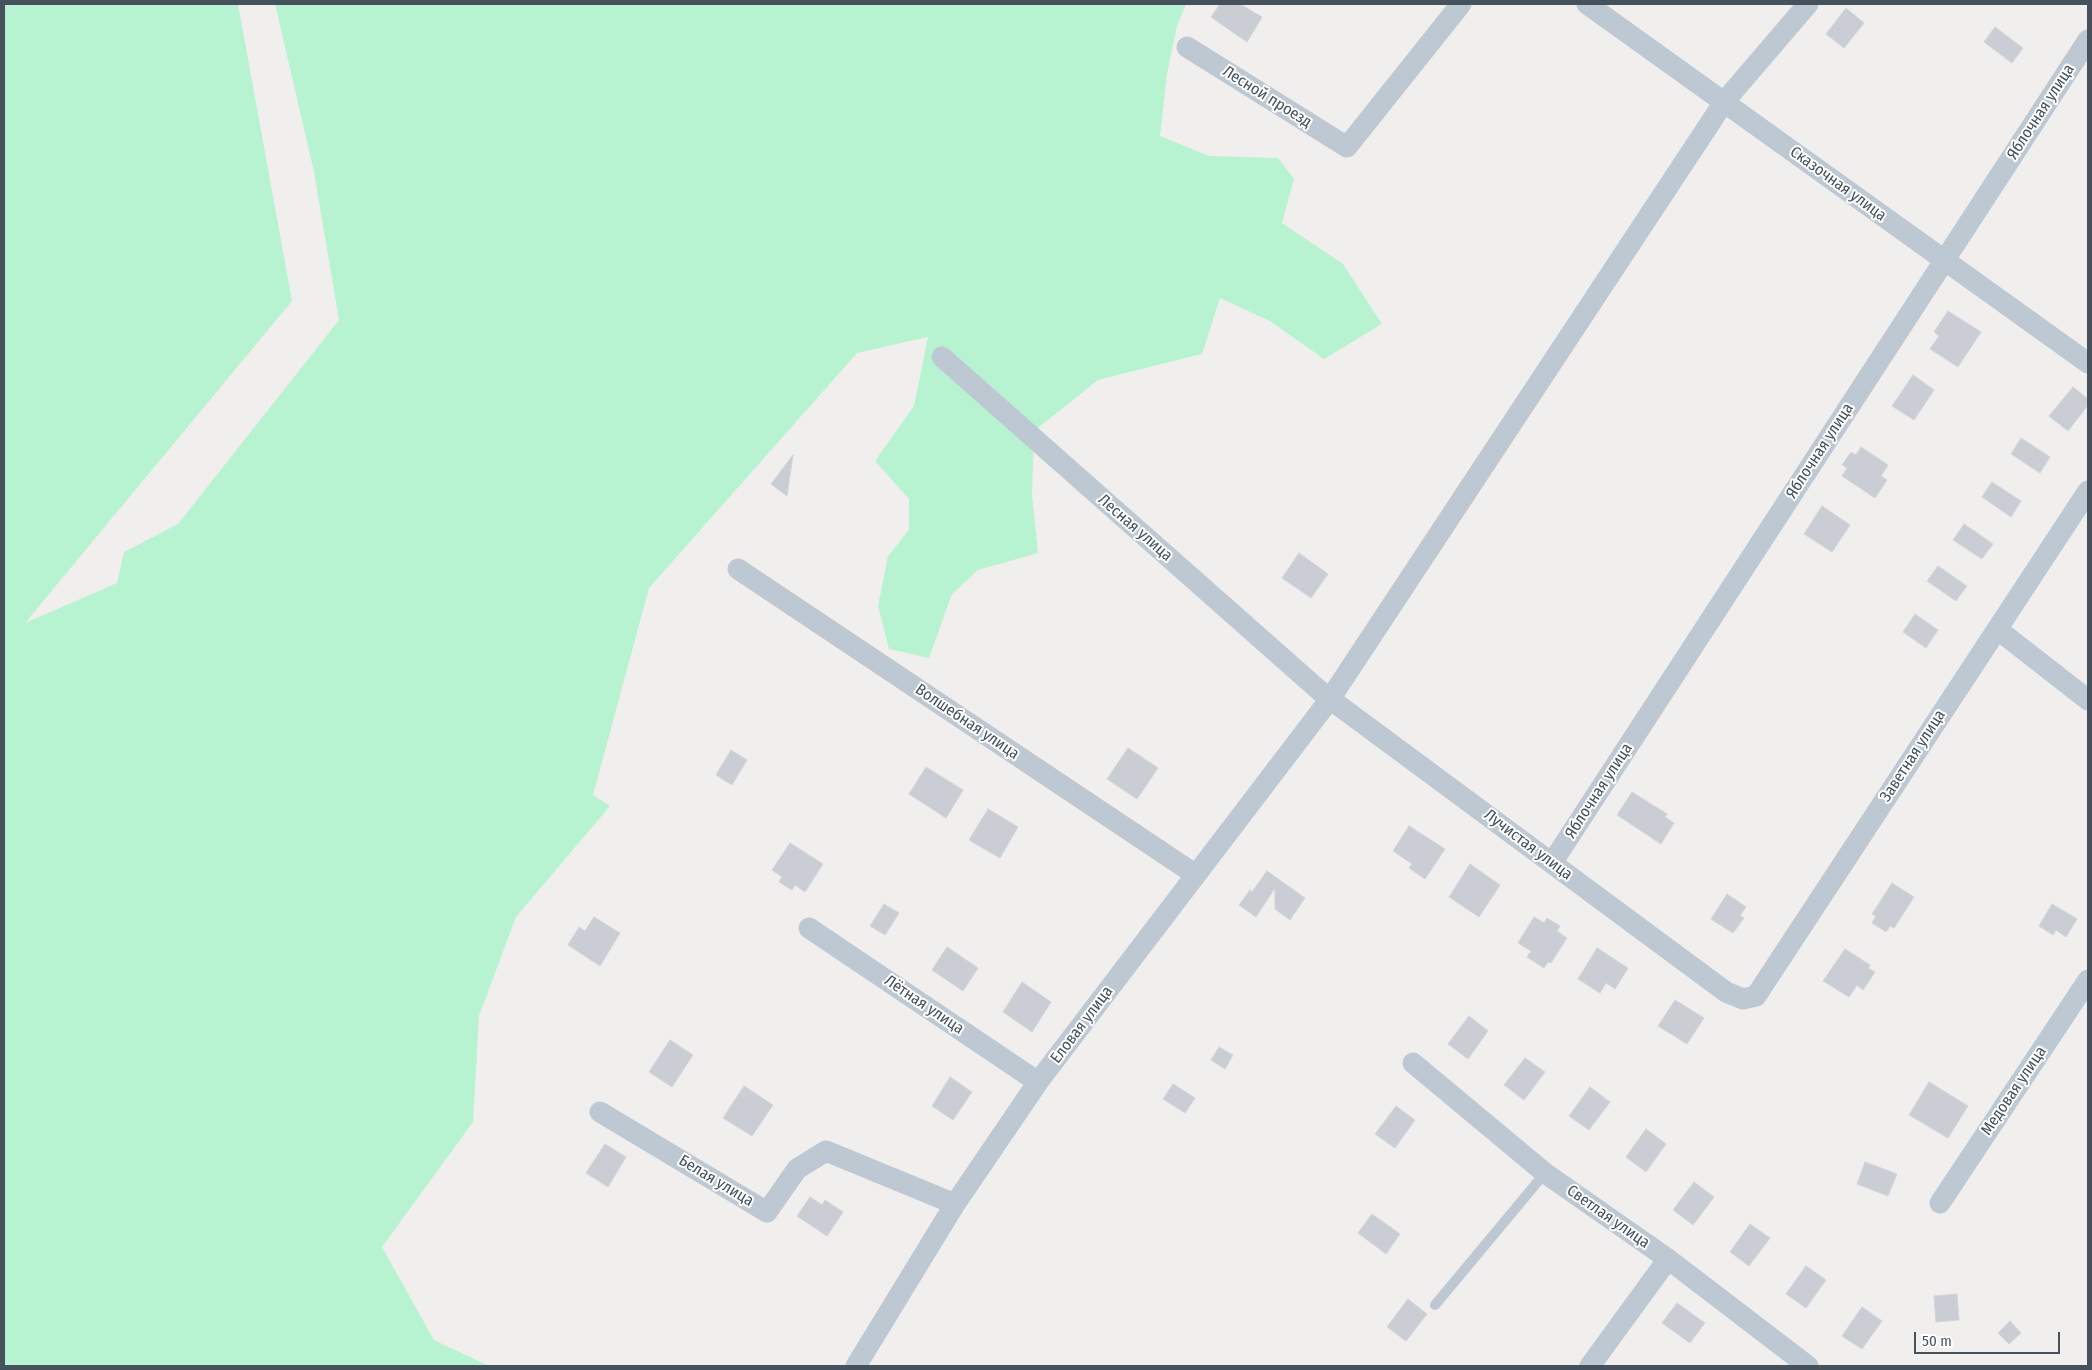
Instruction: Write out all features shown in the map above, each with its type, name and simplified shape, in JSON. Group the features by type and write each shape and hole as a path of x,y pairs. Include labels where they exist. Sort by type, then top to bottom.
{"street":[{"name":"Лесной проезд","path":"1187,47 1347,147 1461,4"},
{"name":"Сказочная улица","path":"1587,4 2088,363"},
{"name":"Еловая улица","path":"856,1366 955,1204 1038,1082 1330,699 1724,102 1808,4"},
{"name":"Яблочная улица","path":"1552,863 2088,40"},
{"name":"Лесная улица","path":"942,357 1330,699"},
{"name":"Заветная улица","path":"1726,992 1743,999 1756,996 2088,491"},
{"name":"Волшебная улица","path":"738,569 1196,875"},
{"path":"1997,629 2088,700"},
{"name":"Лучистая улица","path":"1330,699 1726,992"},
{"name":"Лётная улица","path":"809,928 1038,1082"},
{"name":"Медовая улица","path":"1940,1203 2088,980"},
{"name":"Светлая улица","path":"1412,1063 1545,1173 1668,1259 1808,1366"},
{"name":"Белая улица","path":"600,1112 767,1212 797,1169 826,1151 955,1204"},
{"path":"1590,1366 1668,1259"}],"lane":[{"path":"1436,1305 1545,1173"}],"green space":[{"path":"4,4 238,4 292,301 25,623 117,583 124,552 178,524 339,320 314,172 275,4 1186,4 1177,26 1167,74 1160,136 1209,156 1278,158 1294,179 1282,223 1343,264 1382,324 1324,359 1270,321 1220,298 1202,354 1098,380 1034,431 1032,494 1038,553 978,570 952,594 929,658 889,649 878,606 888,556 909,530 909,499 875,461 914,406 928,337 857,353 649,588 593,795 610,806 516,917 479,1016 473,1122 382,1247 434,1340 489,1366 4,1366"}],"building":[{"path":"1220,4 1240,4 1262,17 1247,42 1211,17"},
{"path":"1846,8 1864,23 1844,48 1826,34"},
{"path":"1995,27 2023,48 2012,63 1984,42"},
{"path":"1948,311 1981,332 1958,367 1930,349 1939,336 1934,332"},
{"path":"1913,375 1934,390 1914,420 1892,406"},
{"path":"2073,387 2088,399 2088,405 2068,431 2049,416"},
{"path":"2021,438 2050,457 2040,473 2011,454"},
{"path":"1861,447 1888,465 1881,476 1887,480 1875,498 1842,476 1847,468 1842,465 1851,452 1856,455"},
{"path":"793,455 787,496 771,484"},
{"path":"1992,482 2021,501 2011,517 1982,497"},
{"path":"1822,506 1850,525 1832,552 1804,534"},
{"path":"1964,524 1993,544 1982,559 1953,540"},
{"path":"1299,553 1328,574 1311,598 1282,578"},
{"path":"1938,566 1967,586 1956,601 1927,581"},
{"path":"1915,614 1938,630 1926,648 1903,632"},
{"path":"1128,748 1158,768 1137,799 1107,779"},
{"path":"731,750 747,760 732,785 716,775"},
{"path":"926,767 963,790 946,818 909,794"},
{"path":"1632,792 1667,814 1665,817 1674,823 1661,844 1617,815"},
{"path":"988,809 1018,827 1000,858 969,840"},
{"path":"1409,826 1445,849 1425,879 1409,868 1412,864 1393,851"},
{"path":"790,843 823,864 805,892 795,885 792,890 779,882 782,877 772,870"},
{"path":"1470,864 1500,885 1479,917 1449,897"},
{"path":"1267,871 1305,898 1290,920 1275,909 1275,888 1256,917 1239,905 1250,890 1252,892"},
{"path":"1892,883 1914,897 1894,928 1890,926 1886,932 1872,923 1876,916 1872,914"},
{"path":"1727,894 1746,907 1740,916 1744,918 1733,933 1711,919"},
{"path":"884,904 899,913 885,935 870,926"},
{"path":"2052,904 2077,919 2066,937 2056,930 2053,935 2039,926"},
{"path":"594,917 620,933 600,966 568,945 579,927 585,931"},
{"path":"1534,917 1544,923 1547,918 1560,926 1557,931 1567,938 1551,963 1548,962 1544,968 1527,957 1531,951 1518,943"},
{"path":"947,947 978,968 963,991 932,970"},
{"path":"1597,948 1628,968 1615,989 1606,983 1600,993 1578,979"},
{"path":"1845,949 1870,965 1868,968 1875,972 1863,990 1857,985 1849,997 1823,981"},
{"path":"1022,982 1051,1002 1032,1032 1003,1012"},
{"path":"1675,1000 1704,1018 1687,1044 1658,1026"},
{"path":"1469,1016 1488,1031 1468,1059 1448,1044"},
{"path":"670,1040 693,1055 672,1087 649,1072"},
{"path":"1219,1047 1233,1055 1225,1069 1211,1060"},
{"path":"1525,1058 1545,1072 1524,1100 1504,1085"},
{"path":"950,1077 972,1092 953,1120 932,1106"},
{"path":"1929,1082 1968,1106 1948,1138 1909,1115"},
{"path":"1173,1084 1195,1098 1185,1113 1163,1099"},
{"path":"744,1086 773,1105 752,1136 723,1118"},
{"path":"1590,1087 1610,1102 1589,1130 1569,1116"},
{"path":"1396,1106 1415,1120 1395,1148 1375,1134"},
{"path":"1646,1129 1666,1144 1646,1172 1626,1157"},
{"path":"605,1144 626,1157 608,1187 586,1173"},
{"path":"1865,1162 1897,1174 1888,1196 1857,1184"},
{"path":"1694,1182 1714,1197 1693,1225 1673,1210"},
{"path":"810,1197 822,1205 825,1200 843,1212 827,1236 797,1216"},
{"path":"1372,1214 1400,1234 1386,1254 1358,1233"},
{"path":"1750,1224 1770,1238 1749,1266 1730,1252"},
{"path":"1806,1266 1826,1280 1806,1308 1786,1294"},
{"path":"1957,1294 1959,1320 1936,1322 1934,1296"},
{"path":"1408,1299 1427,1314 1406,1341 1387,1327"},
{"path":"1677,1303 1705,1323 1690,1343 1662,1323"},
{"path":"1862,1307 1882,1321 1862,1349 1842,1336"},
{"path":"2010,1321 2021,1333 2009,1344 1998,1333"}]}
